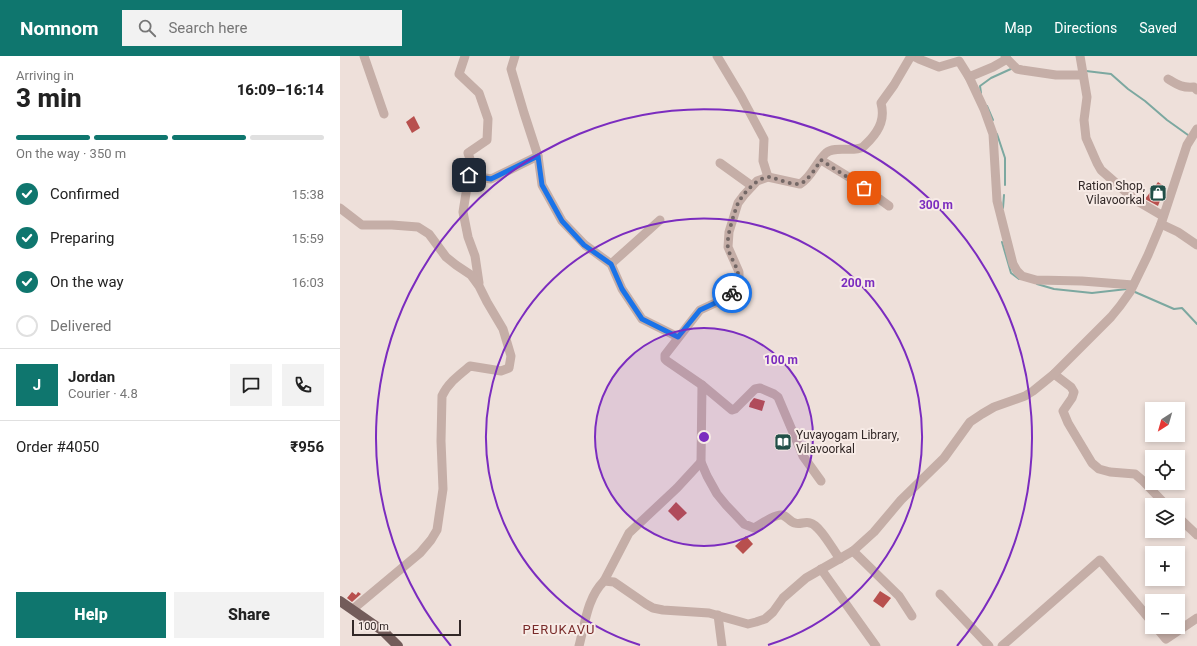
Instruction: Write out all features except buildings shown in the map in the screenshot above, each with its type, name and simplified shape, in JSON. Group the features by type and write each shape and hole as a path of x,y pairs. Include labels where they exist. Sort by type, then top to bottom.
{"main road":[{"path":"340,601 382,631 398,646"}],"street":[{"path":"364,56 384,114"},
{"path":"465,56 459,74 479,93 488,119 487,140 468,153 471,162 463,212 468,237 475,256 479,286"},
{"path":"515,56 511,69 538,156 542,185 562,221 584,245 611,264 622,289 642,319 678,337"},
{"path":"717,56 764,139 763,161 768,177"},
{"path":"821,481 803,456 778,397 760,388 755,389 735,409 732,410 702,385 667,362 665,355 700,310 726,298 735,290 739,279 738,272 728,247 729,232 738,203 744,195 758,181 768,177 800,184 806,180 827,153 832,150 863,147 874,136 881,125 883,110 881,103 910,56 939,67 959,61 969,77 994,134 997,201 1013,264 1017,272 1022,276 1036,280 1082,281 1133,285"},
{"path":"1080,56 1087,97 1084,120 1086,138 1101,170 1134,199 1197,245"},
{"path":"969,77 993,67 1006,57 1017,69 1056,75 1083,72"},
{"path":"1168,79 1186,88 1194,87 1197,90"},
{"path":"604,581 614,582 653,608 710,613 748,624 765,619 806,578 853,551 874,532 901,500 944,458 970,422 994,407 1033,392 1054,374 1111,317 1133,285 1162,220 1187,145 1197,129"},
{"path":"469,175 491,179 538,156"},
{"path":"821,160 852,179 889,206"},
{"path":"720,163 752,186"},
{"path":"340,208 362,225 418,227 429,234 446,257 471,275 479,286 503,329 511,356 509,368 501,371 470,366 456,377 445,390 442,396 441,441 443,489 437,530 432,540 420,554 353,609"},
{"path":"611,264 660,220"},
{"path":"1054,374 1071,387 1074,392 1072,398 1063,411 1068,423 1092,463 1099,469 1110,472 1135,474 1159,498"},
{"path":"702,385 701,462 717,494 744,524 754,528 777,515 784,515 792,522 797,524 806,522 812,523 818,528 840,559"},
{"path":"579,646 592,597 604,581 629,533 677,488 701,462"},
{"path":"1185,522 1196,531"},
{"path":"853,551 899,596 912,616"},
{"path":"1002,646 1100,560 1145,614"},
{"path":"821,569 876,646"},
{"path":"940,594 989,646"},
{"path":"718,615 722,646"},
{"path":"1165,642 1197,618"}],"waterway":[{"path":"981,93 980,86 991,78 1013,68"},
{"path":"1086,71 1111,74 1167,120 1188,135"},
{"path":"987,106 993,120"},
{"path":"997,134 1005,158 1005,185"},
{"path":"1003,208 1004,195"},
{"path":"1002,242 1011,273 1019,279"},
{"path":"1037,284 1054,289 1092,293 1127,289"},
{"path":"1135,292 1174,309 1182,308 1197,324"}],"way so far":[{"path":"732,293 735,290 739,279 738,272 728,247 729,232 738,203 750,188 758,181 768,177 800,184 806,180 821,160 864,188"}],"place":[{"name":"Ration Shop, Vilavoorkal","path":"1158,193"},
{"name":"Yuvayogam Library, Vilavoorkal","path":"783,442"}],"district":[{"name":"PERUKAVU","path":"559,629"}],"route":[{"path":"469,175 491,179 538,156 542,185 562,221 584,245 611,264 622,289 642,319 678,337 700,310 726,298 732,293"}]}
